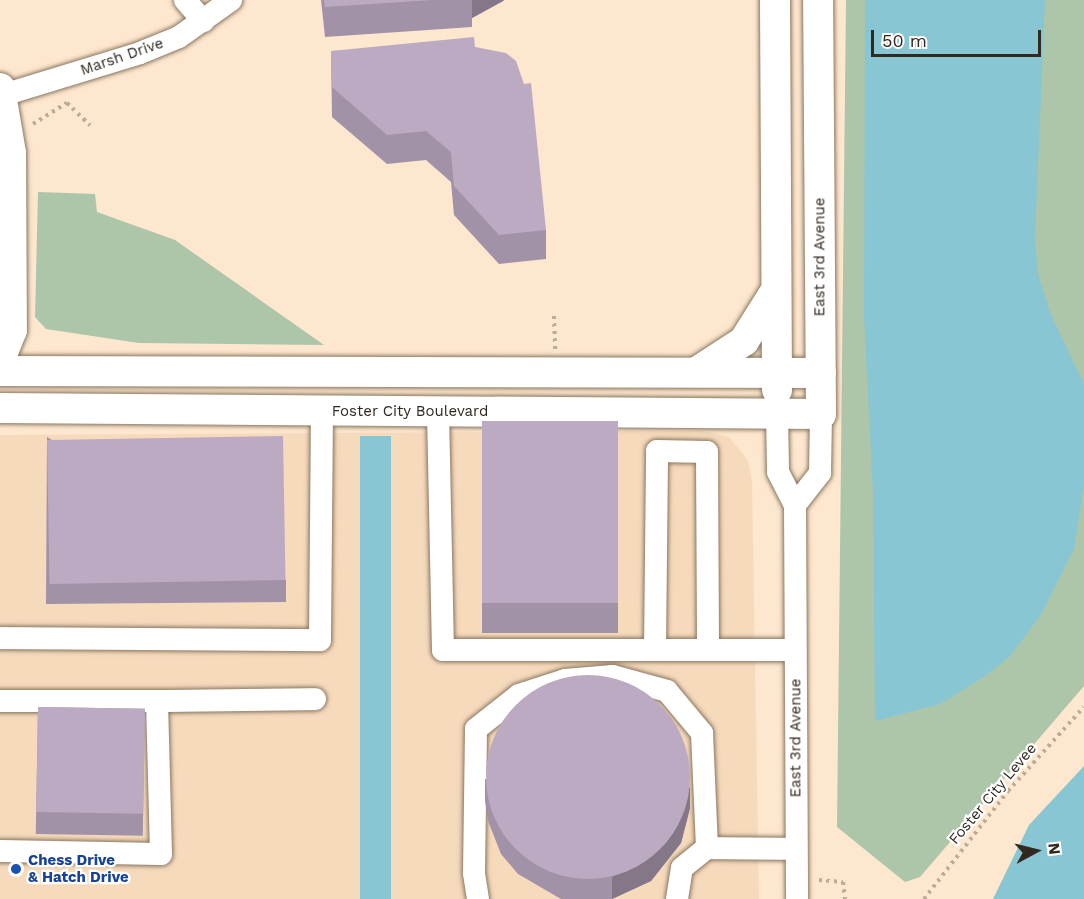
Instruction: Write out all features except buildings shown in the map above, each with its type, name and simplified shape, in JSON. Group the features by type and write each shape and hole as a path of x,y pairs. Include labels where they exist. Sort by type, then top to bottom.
{"main road":[{"name":"East 3rd Avenue","path":"776,0 777,412"},
{"name":"East 3rd Avenue","path":"818,0 821,414"},
{"path":"0,359 12,330 11,153 1,93"},
{"path":"698,371 744,341 776,290"},
{"path":"0,370 820,373"},
{"name":"Foster City Boulevard","path":"0,408 821,414"}],"street":[{"path":"185,0 203,21"},
{"name":"Marsh Drive","path":"1,93 140,53 179,37 231,0"},
{"path":"0,638 320,640 322,411"},
{"path":"438,412 443,650 795,650"},
{"name":"East 3rd Avenue","path":"777,412 778,472 795,505 797,890"},
{"name":"East 3rd Avenue","path":"795,505 820,473 821,414"},
{"path":"655,650 657,451 707,452 708,650"},
{"path":"478,899 474,873 476,729 519,695 565,681 613,676 667,691 702,733 707,848"},
{"path":"0,701 315,699"},
{"path":"0,851 161,854 157,700"},
{"path":"677,899 682,868 707,848 796,849"}],"path":[{"path":"33,124 67,103 90,125"},
{"path":"554,316 555,350"},
{"name":"Foster City Levee","path":"924,899 1001,800 1084,707"},
{"path":"797,890 835,879 843,882 845,899"}],"shaded area":[{"path":"705,431 729,437 748,460 752,482 759,899 0,899 0,435"}],"green space":[{"path":"846,0 1084,0 1084,686 920,877 905,882 837,827"},
{"path":"38,192 95,194 97,212 175,240 324,345 139,343 46,329 35,317"}],"water":[{"path":"865,0 1045,0 1035,238 1038,274 1051,315 1084,384 1084,485 1074,549 1042,613 1009,657 985,676 940,704 875,721 873,494 864,316"},
{"path":"360,436 391,436 391,899 360,899"},
{"path":"1084,766 1084,899 993,899 1029,825"}],"place":[{"name":"Chess Drive & Hatch Drive","path":"16,869"}]}
